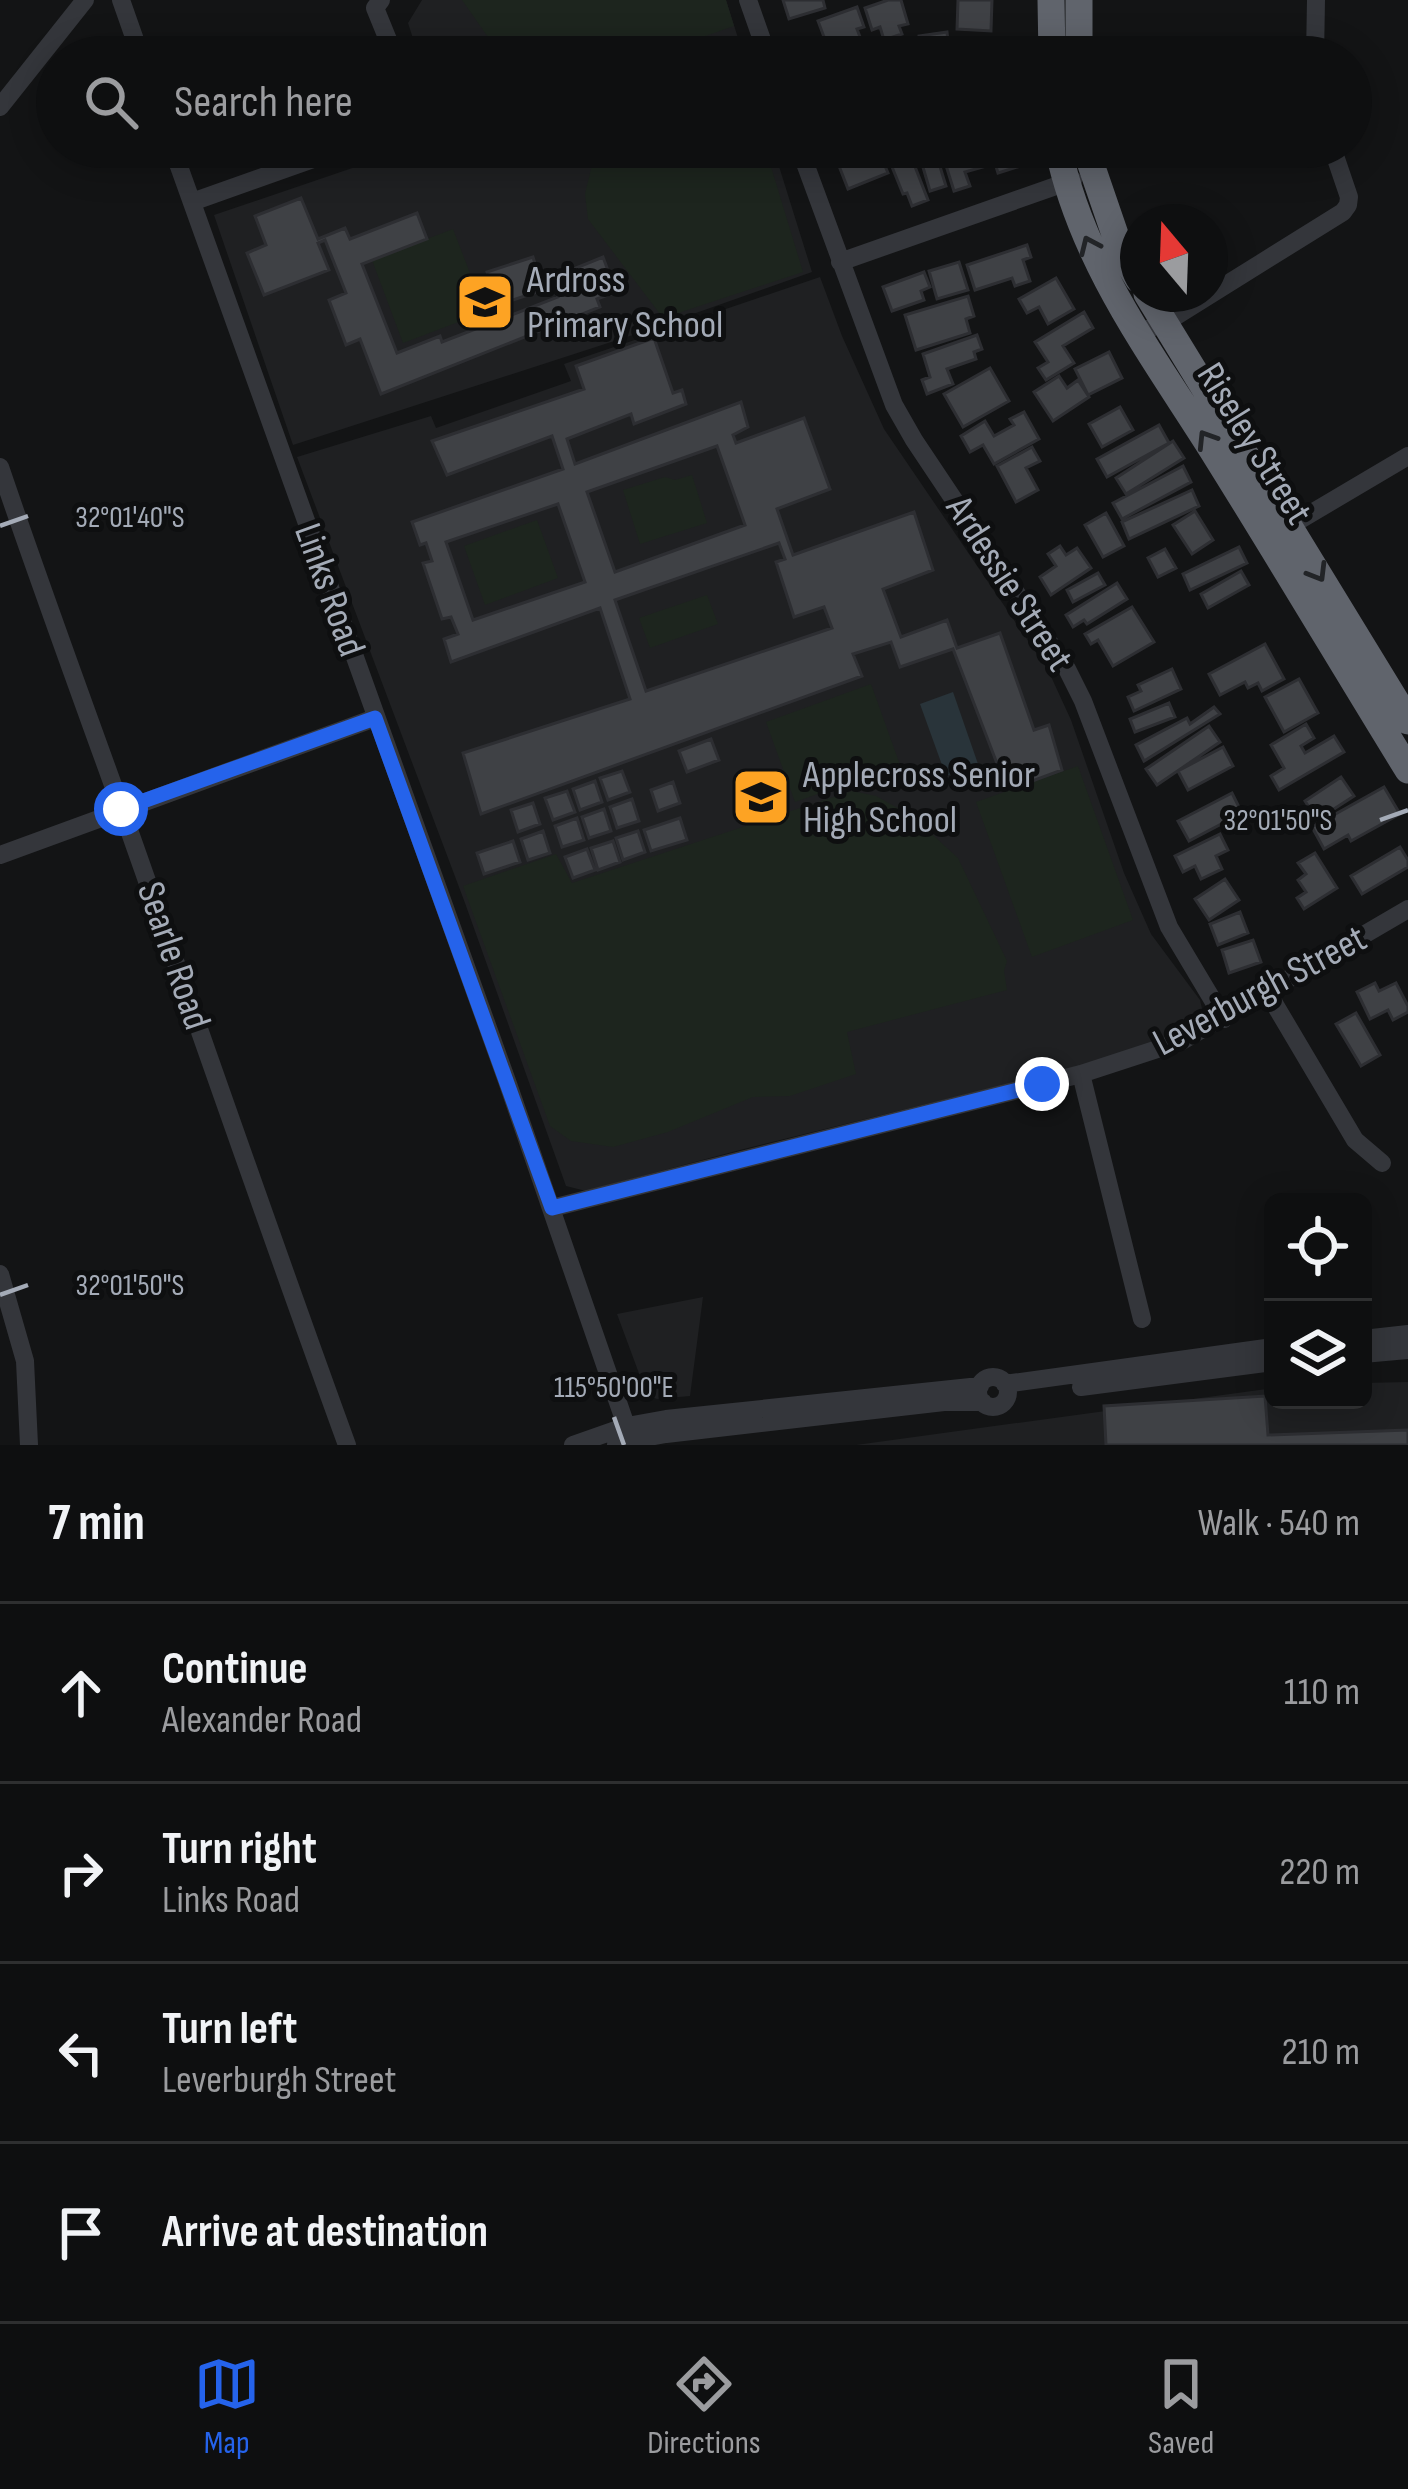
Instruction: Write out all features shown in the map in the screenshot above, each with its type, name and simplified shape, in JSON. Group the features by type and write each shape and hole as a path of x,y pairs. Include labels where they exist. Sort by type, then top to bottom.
{"highway":[{"path":"1051,0 1052,36"},
{"path":"1079,0 1079,36"},
{"name":"Riseley Street","path":"1081,168 1120,248"},
{"name":"Riseley Street","path":"1081,168 1078,220 1097,264 1151,329 1279,533 1408,721"},
{"name":"Riseley Street","path":"1149,312 1151,329"},
{"name":"Riseley Street","path":"1279,533 1408,770"}],"street":[{"path":"56,36 85,0"},
{"path":"121,0 134,36"},
{"path":"381,0 375,8 386,36"},
{"path":"748,0 761,36"},
{"path":"1315,36 1316,0"},
{"path":"0,106 36,61"},
{"name":"Links Road","path":"180,168 552,1208 625,1437"},
{"path":"192,202 287,168"},
{"name":"Ardessie Street","path":"806,168 903,423 1076,687 1169,927 1224,1019"},
{"path":"840,262 1081,168"},
{"path":"1151,329 1342,212 1349,197 1339,168"},
{"path":"1279,533 1408,456"},
{"name":"Searle Road","path":"0,467 347,1445"},
{"path":"0,855 375,718"},
{"name":"Leverburgh Street","path":"552,1208 1081,1074 1182,1041 1408,909"},
{"path":"1268,994 1355,1140 1382,1163"},
{"path":"1081,1074 1142,1319"},
{"path":"0,1274 25,1361 28,1445"},
{"path":"1372,1338 1408,1334"},
{"path":"1006,1390 1264,1348"},
{"path":"1372,1353 1408,1350"},
{"path":"1006,1390 1264,1364"},
{"path":"573,1445 625,1437 666,1419 981,1394 994,1378 1006,1390"}],"shaded area":[{"path":"422,0 726,0 737,36 412,36 408,23"},
{"path":"462,0 726,0 734,26 706,36 487,36"},
{"name":"Ardross Primary School","path":"352,168 780,168 812,272 293,445 214,215"},
{"path":"591,168 771,168 803,272 663,318 588,219 585,194"},
{"path":"453,229 485,312 403,343 372,260"},
{"name":"Applecross Senior High School","path":"820,277 884,429 1048,670 1151,934 1200,1000 1204,1017 1182,1041 586,1191 566,1186 297,457 431,416 436,428 571,381 564,364"},
{"path":"692,475 707,523 640,544 623,490 665,477 675,480"},
{"path":"537,520 558,578 485,605 464,546"},
{"path":"707,595 718,624 650,648 639,618"},
{"path":"871,684 900,765 795,802 766,722"},
{"path":"953,692 978,764 946,776 920,704"},
{"path":"1078,766 1133,920 1032,957 976,802"},
{"path":"852,791 876,796 912,816 958,858 1007,961 1007,990 847,1032 856,1074 790,1096 753,1097 668,1132 613,1147 571,1141 550,1126 463,886 556,854 572,883"},
{"path":"703,1297 690,1396 657,1399 647,1395 617,1314"},
{"path":"1408,1382 1408,1445 856,1445 1264,1389 1264,1409 1372,1409 1372,1383"}],"building":[{"path":"783,0 823,0 825,8 789,19"},
{"path":"901,0 908,24 899,26 902,34 883,36 880,27 872,30 865,8"},
{"path":"958,0 992,0 991,31 957,29"},
{"path":"857,7 864,27 857,29 860,36 824,36 818,21"},
{"path":"840,168 886,168 888,173 848,189"},
{"path":"892,168 916,168 928,200 912,206 907,193 903,194"},
{"path":"923,168 940,168 946,186 930,191"},
{"path":"947,168 979,168 965,172 970,186 954,191"},
{"path":"301,198 318,239 345,228 350,239 417,213 427,239 362,264 397,353 440,336 442,342 558,297 551,278 603,257 616,292 597,299 600,307 381,394 360,339 346,345 329,300 346,293 325,240 318,243 329,270 264,295 247,253 266,245 255,216"},
{"path":"1027,245 1031,257 1023,260 1030,281 1015,286 1012,278 975,290 967,265"},
{"path":"533,257 543,290 498,305 487,272"},
{"path":"959,262 968,290 937,299 929,271"},
{"path":"924,272 930,287 921,291 924,300 892,311 883,287"},
{"path":"1056,278 1074,309 1048,324 1039,307 1027,313 1019,299"},
{"path":"968,296 974,316 966,319 970,333 916,350 905,315"},
{"path":"1084,312 1093,328 1063,346 1074,363 1046,380 1038,368 1048,362 1035,342"},
{"path":"977,335 982,349 974,352 976,359 947,369 953,384 927,394 922,380 930,377 923,354"},
{"path":"654,338 673,393 682,390 686,404 634,424 631,414 567,439 575,464 741,402 748,427 733,435 736,443 804,418 830,489 777,509 793,555 914,512 933,570 883,589 901,637 947,620 957,648 1000,633 1034,730 1049,725 1062,770 1027,783 1023,767 1001,774 953,649 900,667 891,642 853,654 862,676 481,814 463,753 630,699 600,608 451,662 444,639 458,634 451,617 442,619 423,563 432,561 412,522 563,469 552,436 447,475 432,441 584,389 576,366","holes":["717,446 745,525 615,572 587,492","558,504 585,582 473,620 446,542","779,543 785,559 776,562 794,617 824,607 832,628 646,691 615,600"]},
{"path":"1109,352 1122,378 1088,395 1075,369"},
{"path":"990,368 1009,401 963,427 944,394"},
{"path":"1059,376 1067,388 1078,380 1089,397 1053,421 1034,392"},
{"path":"1120,407 1133,430 1102,447 1089,424"},
{"path":"1024,412 1039,439 994,464 983,445 970,452 961,436 985,421 994,436 1014,425 1010,419"},
{"path":"1159,425 1169,443 1107,477 1097,459"},
{"path":"1173,441 1184,458 1126,494 1116,478"},
{"path":"1032,447 1040,461 1026,468 1038,490 1016,502 997,466"},
{"path":"1183,466 1191,482 1122,519 1113,503"},
{"path":"1192,490 1199,506 1129,539 1122,522"},
{"path":"1195,511 1213,540 1192,554 1173,525"},
{"path":"1106,513 1124,546 1103,557 1085,525"},
{"path":"1060,546 1066,555 1077,548 1091,568 1051,595 1040,577 1056,566 1048,554"},
{"path":"1239,547 1247,563 1190,590 1183,574"},
{"path":"1165,549 1176,568 1158,577 1148,558"},
{"path":"1241,571 1249,585 1208,608 1201,594"},
{"path":"1098,573 1105,585 1073,602 1067,590"},
{"path":"1117,583 1127,599 1087,624 1084,620 1073,627 1066,615"},
{"path":"1132,607 1154,642 1113,666 1098,640 1091,644 1085,634"},
{"path":"1265,644 1284,679 1262,691 1258,683 1248,688 1245,682 1220,695 1209,674"},
{"path":"1172,669 1181,689 1134,711 1128,697 1141,691 1138,685"},
{"path":"1299,679 1318,713 1284,732 1265,697"},
{"path":"1169,703 1175,717 1135,732 1130,719"},
{"path":"1214,707 1220,714 1144,761 1136,745 1187,718 1190,724"},
{"path":"1306,724 1314,738 1301,746 1305,753 1334,736 1344,752 1279,790 1271,776 1284,768 1271,745"},
{"path":"1209,726 1220,742 1157,785 1146,769"},
{"path":"711,739 719,760 687,772 679,751"},
{"path":"1223,747 1233,766 1188,790 1178,771"},
{"path":"622,771 630,792 608,800 600,778"},
{"path":"1341,777 1354,796 1317,820 1305,801"},
{"path":"595,781 602,802 580,810 573,789"},
{"path":"673,782 680,803 658,811 651,790"},
{"path":"1384,787 1400,814 1351,841 1348,835 1324,849 1312,827"},
{"path":"567,791 575,812 553,820 545,798"},
{"path":"1232,793 1242,813 1189,841 1178,821"},
{"path":"632,799 639,821 617,828 610,807"},
{"path":"533,803 540,824 518,832 511,810"},
{"path":"604,809 611,831 589,838 582,817"},
{"path":"577,818 584,840 562,847 555,826"},
{"path":"680,818 687,840 651,851 644,830"},
{"path":"543,831 550,853 528,860 521,839"},
{"path":"638,831 645,852 623,860 616,838"},
{"path":"1220,834 1228,850 1216,856 1222,869 1201,879 1195,866 1183,872 1175,856"},
{"path":"513,841 520,862 484,874 477,853"},
{"path":"613,841 620,862 598,870 591,848"},
{"path":"1400,847 1408,867 1362,894 1351,876"},
{"path":"587,849 595,870 573,878 565,857"},
{"path":"1315,853 1337,888 1304,909 1297,898 1306,892 1298,880 1306,874 1298,863"},
{"path":"1225,879 1239,900 1209,920 1195,899"},
{"path":"1240,912 1248,933 1218,945 1210,924"},
{"path":"1253,940 1261,962 1229,973 1222,950"},
{"path":"1375,983 1379,991 1396,983 1408,1012 1393,1020 1388,1010 1370,1019 1357,992"},
{"path":"1356,1013 1380,1055 1361,1066 1336,1024"},
{"path":"1264,1396 1268,1435 1408,1430 1408,1445 1106,1445 1104,1406"}],"place":[{"name":"Ardross Primary School","path":"485,302"},
{"name":"Applecross Senior High School","path":"761,797"}],"route":[{"path":"121,809 375,718 552,1208 1042,1084"}]}
